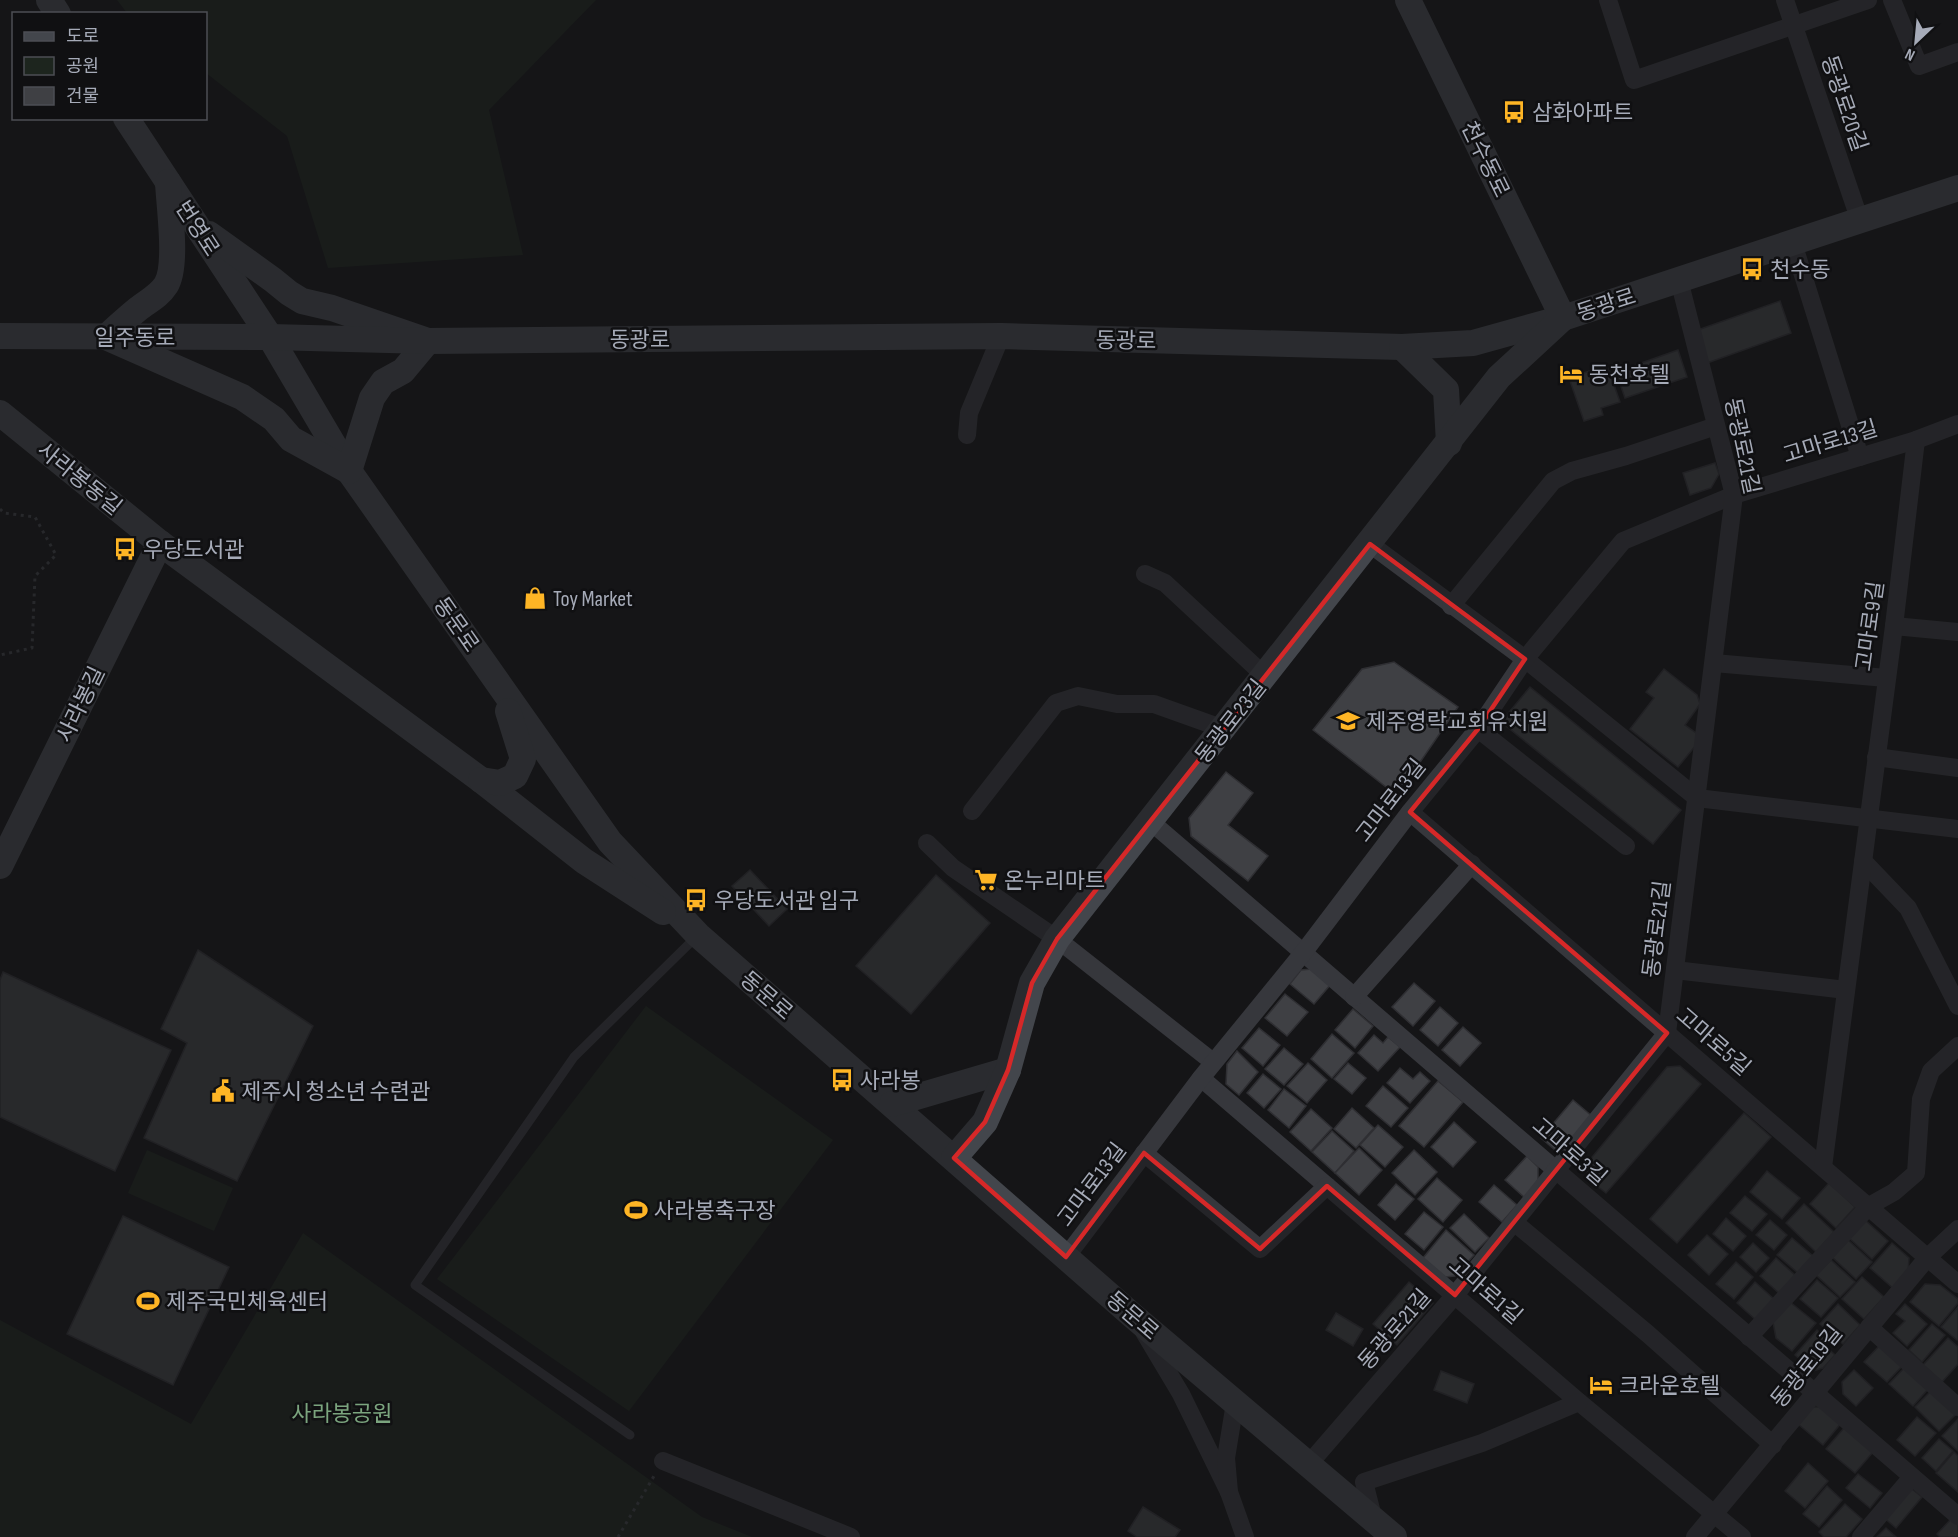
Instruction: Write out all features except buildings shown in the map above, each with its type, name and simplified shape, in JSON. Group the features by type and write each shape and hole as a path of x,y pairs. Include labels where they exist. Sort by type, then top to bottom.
{"main road":[{"name":"천수동로","path":"1408,0 1563,318"},
{"name":"번영로","path":"127,120 270,337"},
{"path":"168,182 171,274 166,285 156,297 138,309 106,337 242,397 274,419 291,439 349,471 372,398 383,382 403,371 428,341 302,300 196,225"},
{"name":"동광로","path":"270,337 428,341 1000,336 1402,346 1473,343 1563,318 1958,189"},
{"name":"동광로23길","path":"954,1158 985,1122 1008,1070 1032,983 1057,939 1370,544 1499,377 1563,318"},
{"name":"일주동로","path":"0,336 270,337"},
{"name":"동문로","path":"270,337 349,471 610,842 698,935 1133,1316 1394,1537"},
{"path":"1402,346 1446,390 1449,443"},
{"name":"사라봉동길","path":"0,413 160,543 481,780 584,861 698,935"},
{"name":"사라봉길","path":"0,866 160,543"},
{"path":"481,780 500,783 515,776 523,759 502,688"},
{"path":"892,1104 1008,1070"}],"street":[{"path":"1608,0 1634,80 1792,24 1868,0"},
{"name":"동광로20길","path":"1785,0 1860,221"},
{"path":"1892,0 1919,66 1958,52"},
{"path":"1793,243 1860,457"},
{"name":"동광로21길","path":"1308,1465 1455,1295 1667,1032 1734,495 1678,280"},
{"path":"967,435 969,413 1000,336"},
{"name":"고마로13길","path":"1066,1257 1213,1062 1303,953 1410,812 1478,729 1525,659 1623,541 1734,495 1916,440 1958,424"},
{"path":"1451,606 1553,481 1572,471 1716,426"},
{"name":"고마로9길","path":"1823,1167 1916,440"},
{"path":"1370,544 1525,659 1697,798 1958,829"},
{"path":"1145,574 1165,583 1265,676"},
{"path":"1894,626 1958,632"},
{"path":"1714,663 1886,678"},
{"path":"972,811 1056,703 1078,696 1117,704 1154,704 1224,729"},
{"path":"1478,729 1626,846"},
{"path":"1876,757 1958,768"},
{"name":"고마로5길","path":"1410,812 1958,1284"},
{"name":"고마로3길","path":"1150,821 1958,1516"},
{"path":"927,843 953,868 1057,939 1213,1062"},
{"path":"1863,861 1908,908 1958,1006"},
{"path":"1354,997 1472,864"},
{"path":"1675,970 1846,990"},
{"path":"1749,1337 1869,1206 1894,1192 1916,1173 1921,1100 1931,1071 1958,1047"},
{"name":"고마로1길","path":"1201,1078 1579,1402 1742,1537"},
{"path":"1144,1153 1260,1249 1327,1186"},
{"path":"1514,1222 1648,1334 1773,1445"},
{"name":"동광로19길","path":"1695,1537 1928,1257 1958,1229"},
{"path":"1133,1316 1181,1394 1229,1492 1245,1537"},
{"path":"1869,1328 1958,1407"},
{"path":"1374,1521 1364,1482 1482,1443 1579,1402"},
{"path":"1229,1492 1227,1458 1235,1403"},
{"path":"663,1461 851,1537"},
{"path":"1861,1537 1912,1477"}],"lane":[{"path":"630,1435 415,1285 574,1057 698,935"}],"path":[{"path":"0,509 4,513 35,517 56,555 35,576 32,648 0,655"},
{"path":"618,1537 663,1461"}],"highlighted area":[{"path":"1370,544 1525,659 1478,729 1410,812 1667,1033 1455,1295 1327,1186 1260,1249 1144,1153 1066,1257 954,1158 985,1122 1008,1070 1032,983 1057,939"}],"green space":[{"path":"117,0 596,0 489,110 523,255 328,268 287,136 207,74 207,12 126,12"},
{"name":"사라봉축구장","path":"646,1006 833,1140 629,1411 437,1279"},
{"path":"147,1150 233,1188 214,1231 128,1193"},
{"name":"사라봉공원","path":"303,1233 702,1517 752,1537 0,1537 0,1320 191,1424"}],"place":[{"name":"삼화아파트","path":"1514,112"},
{"name":"천수동","path":"1752,269"},
{"name":"동천호텔","path":"1571,374"},
{"name":"우당도서관","path":"125,549"},
{"name":"Toy Market","path":"535,598"},
{"name":"제주영락교회유치원","path":"1348,721"},
{"name":"온누리마트","path":"986,880"},
{"name":"우당도서관 입구","path":"696,900"},
{"name":"사라봉","path":"842,1080"},
{"name":"제주시 청소년 수련관","path":"223,1091"},
{"name":"사라봉축구장","path":"636,1210"},
{"name":"제주국민체육센터","path":"148,1301"},
{"name":"크라운호텔","path":"1601,1385"}]}
